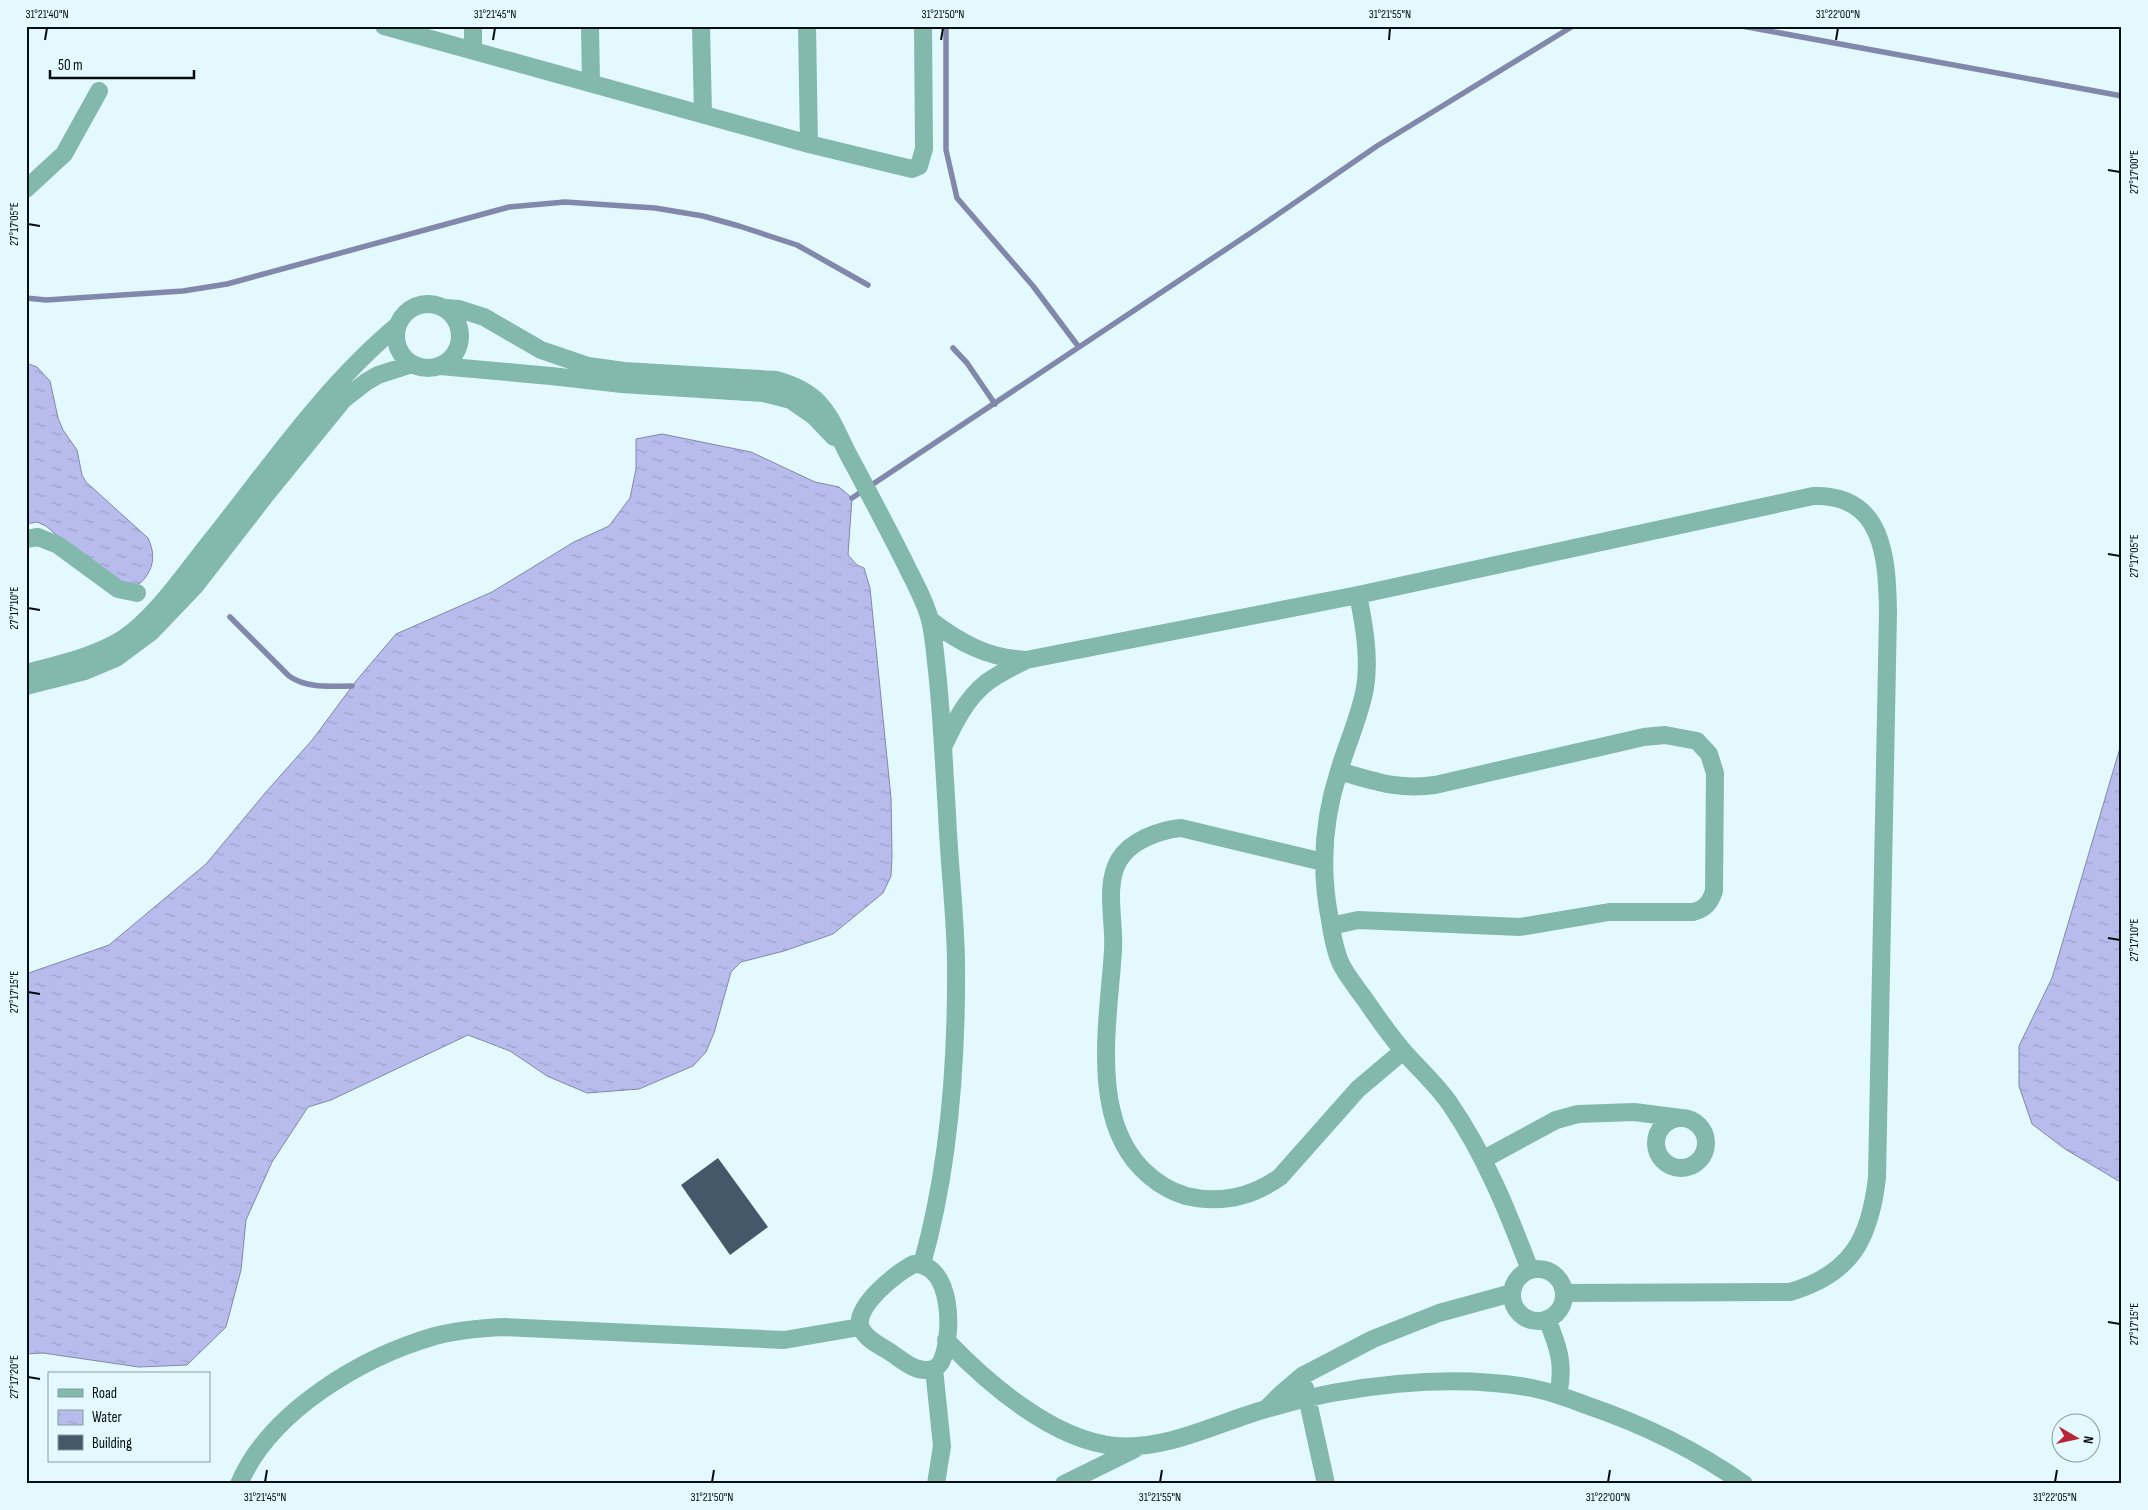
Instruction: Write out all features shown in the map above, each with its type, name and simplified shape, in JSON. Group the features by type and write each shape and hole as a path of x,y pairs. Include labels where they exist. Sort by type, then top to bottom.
{"street":[{"path":"384,26 809,144 912,169 919,166 924,149 923,26"},
{"path":"472,50 473,26"},
{"path":"590,26 591,83"},
{"path":"701,26 702,114"},
{"path":"807,26 809,144"},
{"path":"26,189 64,154 100,91"},
{"path":"844,448 814,416 791,400 771,395 622,384 440,366 426,368 412,364 402,354 398,348 396,333 405,314 417,306 431,304 458,309 484,316 541,350 588,366 624,371 769,380 786,383 808,393 818,401 834,424 844,448 877,506 923,600 930,620 939,692 956,958 955,1011 949,1118 944,1163 938,1201 922,1264"},
{"path":"440,366 452,358 461,339 455,318 445,308"},
{"path":"26,672 91,654 120,640 133,631 169,594 311,415 364,356 398,326"},
{"path":"26,686 85,671 109,661 132,648 151,632 195,586 343,400 378,375 412,364"},
{"path":"930,620 948,634 979,651 1008,659 1026,660 1358,595 1813,496 1838,498 1852,504 1863,513 1872,525 1884,551 1888,612 1877,1178 1871,1216 1866,1230 1859,1244 1844,1263 1831,1274 1819,1282 1790,1292 1564,1293"},
{"path":"26,539 38,537 58,545 118,589 137,593"},
{"path":"1358,595 1364,624 1365,688 1333,789 1324,838 1323,862 1327,903 1340,963 1403,1051 1440,1091 1484,1159 1530,1270"},
{"path":"943,748 959,714 973,696 986,683 1026,660"},
{"path":"1331,926 1358,920 1520,927 1610,912 1693,912 1701,910 1707,905 1714,891 1715,773 1709,754 1697,741 1665,735 1644,737 1418,788 1392,786 1338,771"},
{"path":"1323,862 1181,828 1170,829 1142,840 1129,849 1120,859 1113,878 1114,948 1106,1061 1107,1092 1119,1138 1126,1151 1141,1168 1159,1184 1171,1190 1197,1198 1212,1200 1241,1196 1268,1186 1280,1177 1358,1089 1403,1051"},
{"path":"1484,1159 1566,1116 1634,1112 1681,1118 1698,1124 1704,1135 1704,1153 1697,1162 1686,1168 1669,1165 1660,1157 1656,1140 1648,1124 1634,1112"},
{"path":"1656,1140 1665,1124 1681,1118"},
{"path":"914,1264 922,1264 938,1276 944,1287 947,1304 946,1340 942,1362 934,1369 926,1370 906,1363 865,1335 860,1326 859,1317 863,1308 893,1278 914,1264"},
{"path":"1538,1268 1551,1272 1560,1281 1564,1293 1558,1311 1547,1319 1534,1320 1522,1315 1514,1305 1512,1293 1516,1280 1530,1270 1538,1268"},
{"path":"1267,1408 1280,1394 1302,1376 1349,1351 1397,1329 1439,1313 1512,1293"},
{"path":"1547,1319 1556,1342 1562,1369 1558,1394"},
{"path":"239,1484 257,1452 275,1430 296,1410 361,1367 410,1345 436,1336 476,1328 504,1327 784,1340 860,1326"},
{"path":"946,1340 990,1383 1018,1404 1053,1425 1094,1443 1140,1447"},
{"path":"934,1369 942,1446 936,1484"},
{"path":"1302,1376 1326,1484"},
{"path":"1064,1484 1140,1447 1178,1438 1267,1408 1340,1392 1404,1382 1503,1385 1558,1394 1660,1434 1718,1466 1744,1484"}],"water":[{"path":"26,363 37,367 50,381 58,418 63,430 77,450 82,475 86,482 148,538 152,548 152,561 150,570 139,584 123,583 112,578 46,526 37,522 26,524"},
{"path":"662,434 751,452 815,482 839,487 852,498 848,555 857,565 864,568 870,588 891,798 891,876 883,893 833,934 784,951 741,962 731,972 714,1033 706,1052 693,1066 639,1089 587,1093 547,1076 510,1051 468,1035 331,1100 308,1107 272,1162 246,1220 241,1270 226,1327 187,1365 139,1367 43,1353 26,1354 26,974 109,945 206,864 313,739 356,681 396,634 492,592 574,542 609,526 630,498 636,469 636,439"},
{"path":"2122,741 2122,1183 2065,1149 2032,1124 2019,1086 2019,1046 2052,978"}],"building":[{"path":"718,1158 768,1227 730,1255 681,1185"}],"waterway":[{"path":"946,26 946,150 957,198 1033,286 1078,346"},
{"path":"852,498 1258,228 1377,146 1573,26"},
{"path":"1742,26 2122,96"},
{"path":"26,298 46,300 183,291 227,284 509,207 565,202 655,208 703,216 797,245 868,285"},
{"path":"953,348 967,363 995,404"},
{"path":"230,617 289,676 296,680 319,686 352,686"}]}
